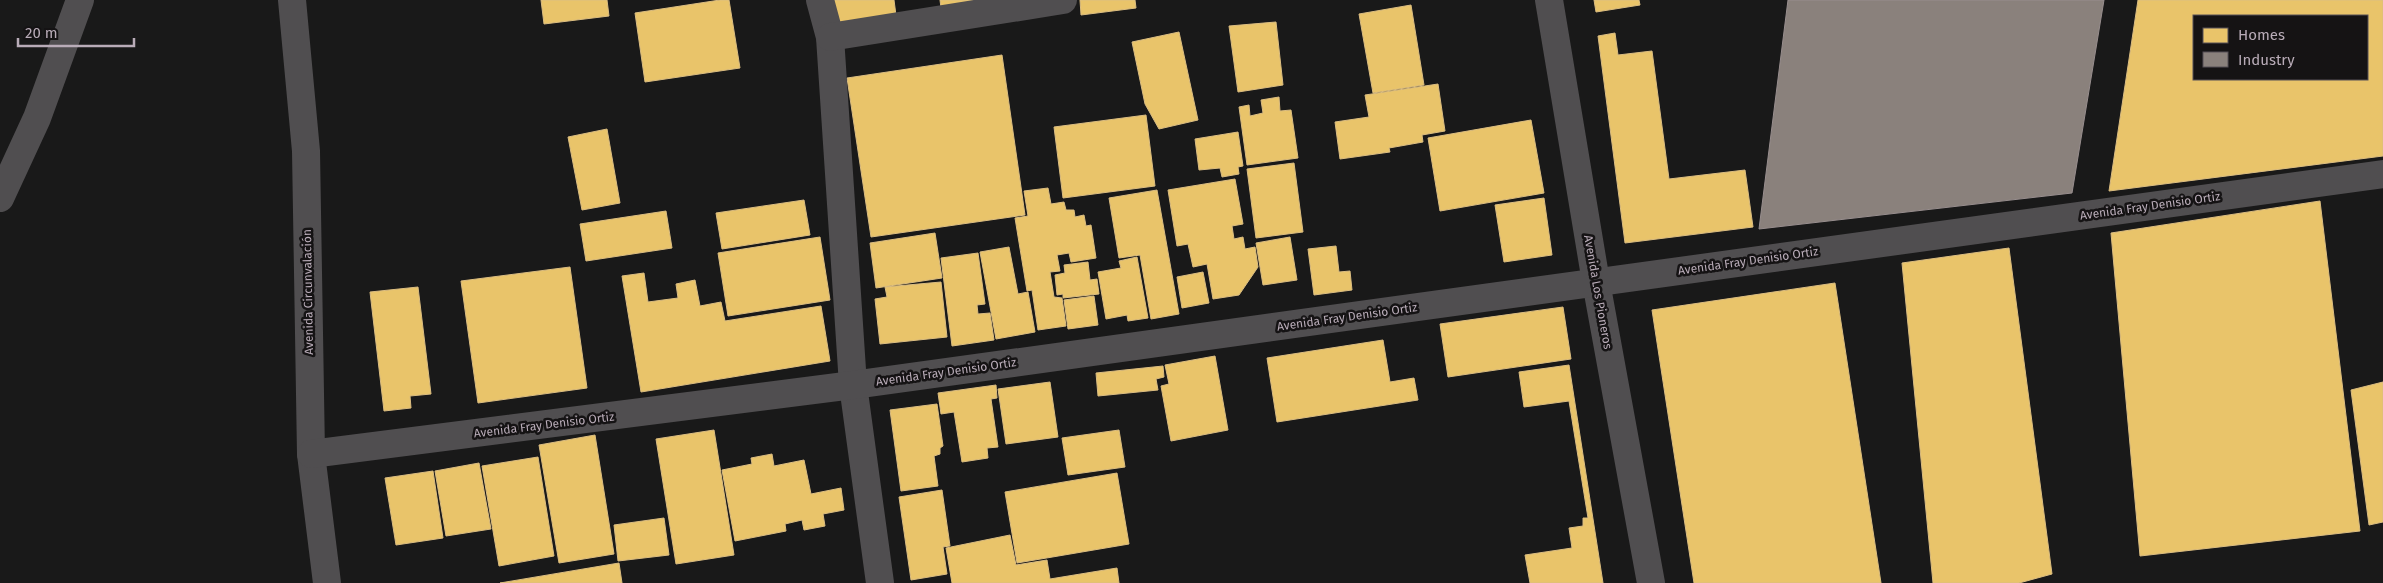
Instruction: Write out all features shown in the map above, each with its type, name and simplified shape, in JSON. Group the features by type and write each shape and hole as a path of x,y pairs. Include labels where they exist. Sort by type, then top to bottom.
{"street":[{"path":"0,198 37,118 80,0"},
{"name":"Avenida Circunvalación","path":"292,0 306,151 311,454 327,583"},
{"path":"820,0 830,37 853,385 880,583"},
{"path":"830,37 1063,0"},
{"name":"Avenida Los Pioneros","path":"1549,0 1596,282 1651,583"},
{"name":"Avenida Fray Denisio Ortiz","path":"311,454 853,385 2383,174"}],"building: Homes":[{"path":"541,0 607,0 609,16 544,24"},
{"path":"729,0 740,68 645,82 635,13"},
{"path":"826,0 894,0 897,23 831,32"},
{"path":"940,0 995,0 941,8"},
{"path":"1080,0 1135,0 1136,8 1081,15"},
{"path":"1594,0 1639,0 1640,5 1596,12"},
{"path":"2138,0 2383,0 2383,156 2109,191"},
{"path":"1411,5 1424,85 1373,93 1359,14"},
{"path":"1276,22 1283,85 1238,92 1229,26"},
{"path":"1179,32 1198,120 1159,129 1145,104 1132,42"},
{"path":"1615,33 1618,55 1652,51 1669,179 1745,170 1753,227 1625,243 1598,36"},
{"path":"1002,55 1025,215 871,237 847,78"},
{"path":"1438,84 1445,131 1422,135 1423,142 1389,148 1390,152 1340,159 1335,122 1369,117 1365,95"},
{"path":"1279,97 1280,111 1291,110 1298,158 1247,165 1239,107 1249,105 1250,116 1263,113 1261,100"},
{"path":"1146,115 1155,186 1063,198 1054,127"},
{"path":"1531,120 1544,193 1440,211 1428,138"},
{"path":"607,129 620,203 582,210 568,137"},
{"path":"1238,132 1243,166 1238,167 1239,174 1222,177 1220,168 1199,170 1195,139"},
{"path":"1294,163 1303,232 1256,238 1247,169"},
{"path":"1235,179 1243,224 1232,226 1234,239 1243,237 1245,249 1255,247 1258,267 1239,295 1213,299 1207,264 1193,267 1188,244 1177,246 1168,190"},
{"path":"1048,188 1051,204 1064,202 1066,210 1074,210 1075,217 1084,215 1086,226 1091,225 1096,258 1071,262 1069,253 1057,255 1060,271 1050,272 1054,297 1062,298 1066,326 1038,330 1032,290 1027,291 1015,218 1028,216 1024,191"},
{"path":"1157,190 1179,314 1151,319 1140,255 1119,258 1109,198"},
{"path":"1544,198 1552,255 1504,262 1495,205"},
{"path":"804,200 810,235 722,249 716,213"},
{"path":"2320,201 2360,531 2140,556 2111,233"},
{"path":"666,211 672,248 586,261 580,224"},
{"path":"935,233 942,278 876,288 870,243"},
{"path":"820,237 830,300 728,316 718,253"},
{"path":"1290,237 1297,280 1263,285 1256,243"},
{"path":"1336,246 1339,272 1350,271 1352,290 1314,295 1308,249"},
{"path":"1009,247 1018,294 1028,292 1035,332 996,339 980,252"},
{"path":"2009,248 2052,574 2019,583 1933,583 1902,263"},
{"path":"978,253 985,304 977,305 978,314 990,313 994,340 952,346 941,258"},
{"path":"1137,257 1148,318 1128,321 1127,315 1106,319 1098,272 1121,268 1119,261"},
{"path":"1088,262 1090,280 1097,279 1099,294 1063,298 1063,294 1057,295 1055,275 1065,273 1064,265"},
{"path":"570,267 587,388 478,403 461,281"},
{"path":"1203,272 1209,303 1182,308 1177,277"},
{"path":"644,273 648,302 678,298 676,284 695,280 700,306 721,302 725,321 821,306 830,361 641,392 622,276"},
{"path":"941,282 947,337 880,344 875,299 887,297 885,287"},
{"path":"1835,283 1881,583 1694,583 1652,310"},
{"path":"418,287 431,394 410,396 411,408 384,411 370,292"},
{"path":"1094,296 1098,325 1068,329 1064,300"},
{"path":"1563,307 1571,359 1448,377 1440,324"},
{"path":"1383,340 1390,382 1414,378 1418,400 1277,422 1267,358"},
{"path":"1215,356 1228,430 1171,441 1161,386 1169,384 1165,365"},
{"path":"1569,365 1603,583 1530,583 1525,555 1572,548 1569,528 1583,526 1583,518 1588,518 1569,401 1524,407 1519,372"},
{"path":"1163,366 1164,377 1156,379 1158,390 1098,396 1096,373"},
{"path":"1050,382 1058,437 1006,444 998,389"},
{"path":"2383,382 2383,522 2369,525 2351,390"},
{"path":"996,385 997,398 991,399 998,447 987,448 988,458 962,462 954,412 941,414 938,393"},
{"path":"937,404 943,446 940,448 940,454 934,456 938,486 901,491 890,410"},
{"path":"714,430 734,555 676,564 656,439"},
{"path":"1119,430 1125,467 1068,475 1062,438"},
{"path":"595,435 614,554 559,563 539,445"},
{"path":"772,454 774,466 804,460 811,494 841,488 844,510 823,514 825,526 804,530 802,520 785,524 786,531 735,541 722,470 752,464 751,458"},
{"path":"538,457 554,556 499,566 482,466"},
{"path":"479,463 491,529 446,536 435,471"},
{"path":"433,471 443,538 396,545 385,478"},
{"path":"1117,473 1129,544 1017,563 1005,492"},
{"path":"942,490 950,546 943,547 947,574 911,580 899,497"},
{"path":"664,518 669,555 618,561 614,525"},
{"path":"1010,535 1016,565 1047,560 1050,579 1117,568 1119,583 952,583 946,548"},
{"path":"619,563 622,583 500,583"}],"building: Industry":[{"path":"1788,0 2104,0 2072,193 1759,229"}]}
